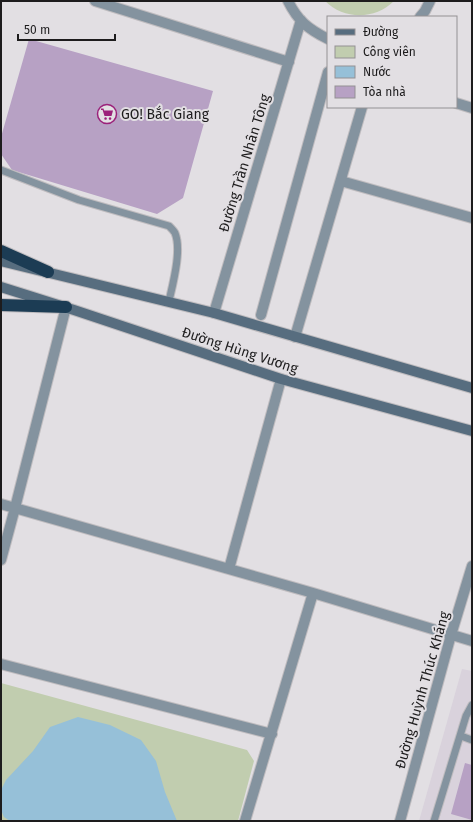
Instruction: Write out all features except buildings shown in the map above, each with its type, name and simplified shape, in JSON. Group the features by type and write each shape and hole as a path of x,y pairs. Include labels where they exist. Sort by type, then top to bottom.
{"highway":[{"path":"1,251 48,272"},
{"path":"1,305 66,307"}],"main road":[{"name":"Đường Hùng Vương","path":"1,261 214,313 472,388"},
{"name":"Đường Hùng Vương","path":"1,287 66,307 281,379 472,431"}],"street":[{"path":"95,1 289,62"},
{"path":"288,1 295,15 313,32 327,39"},
{"path":"421,16 430,1"},
{"name":"Đường Trần Nhân Tông","path":"214,313 301,20"},
{"path":"261,315 327,76"},
{"path":"457,103 472,108"},
{"path":"295,337 362,108"},
{"path":"341,181 472,218"},
{"path":"1,560 66,307"},
{"path":"229,569 281,379"},
{"path":"1,504 229,569 472,641"},
{"name":"Đường Huỳnh Thúc Kháng","path":"400,821 451,635 472,566"},
{"path":"245,821 313,594"},
{"path":"1,664 272,734"}],"lane":[{"path":"1,170 79,200 169,226 175,233 178,251 175,278 169,301"},
{"path":"434,821 466,716 472,705"},
{"path":"460,736 472,740"}],"shaded area":[{"path":"462,669 472,671 472,821 419,821"}],"green space":[{"path":"325,1 394,1 378,12 360,15 341,12"},
{"path":"1,683 247,750 254,761 238,821 1,821"}],"water":[{"path":"78,717 110,725 141,740 156,761 165,792 177,821 10,821 4,817 1,810 1,790 6,780 33,751 50,727"}],"place":[{"name":"GO! Bắc Giang","path":"107,114"}]}
